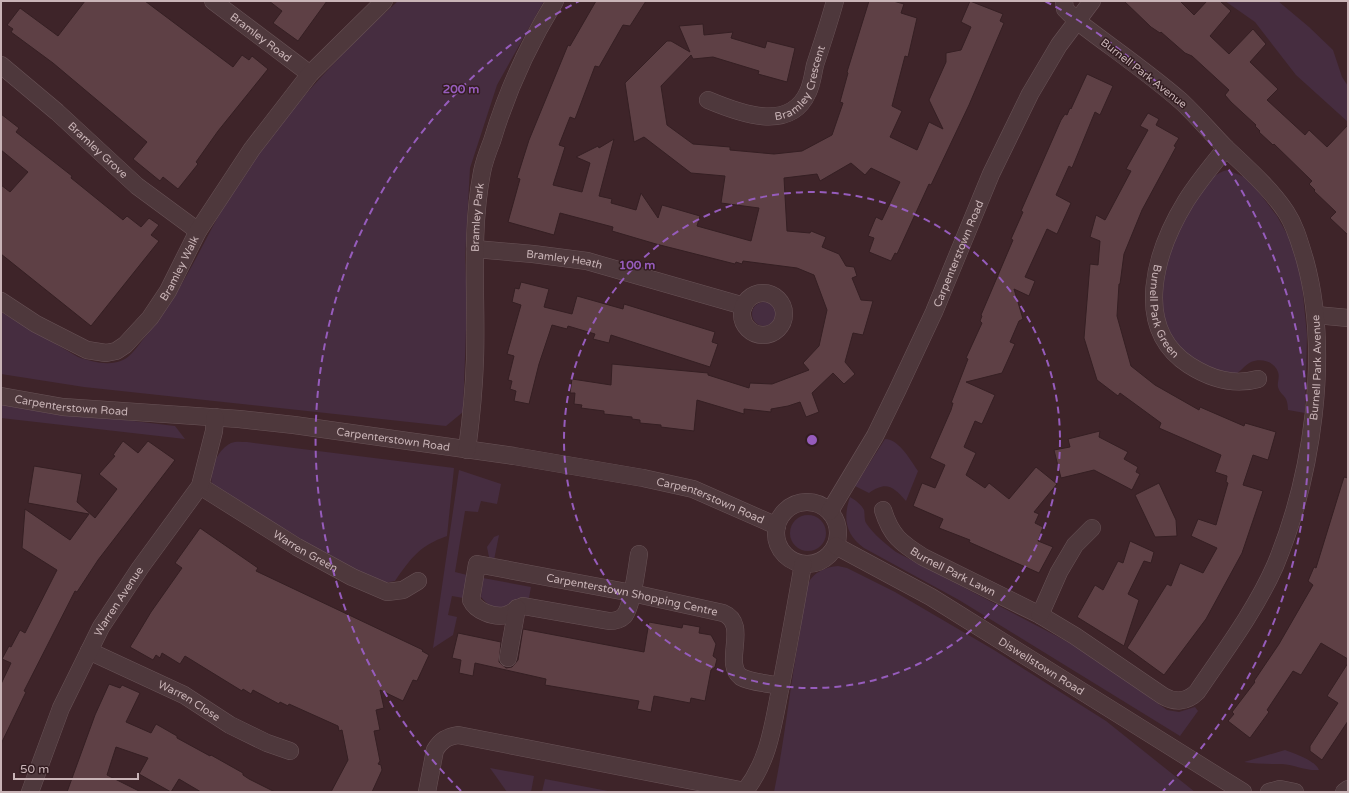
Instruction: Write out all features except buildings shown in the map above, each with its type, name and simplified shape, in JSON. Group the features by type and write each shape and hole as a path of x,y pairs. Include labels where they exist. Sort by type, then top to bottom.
{"street":[{"name":"Bramley Road","path":"213,1 310,74"},
{"name":"Bramley Walk","path":"1,301 36,324 78,346 97,352 116,351 132,339 150,318 168,291 198,231 252,148 310,74 384,1"},
{"name":"Bramley Park","path":"468,450 475,359 475,249 478,199 482,174 498,119 528,50 555,1"},
{"name":"Bramley Crescent","path":"708,100 744,113 768,117 782,115 794,110 808,91 835,1"},
{"name":"Burnell Park Avenue","path":"1064,1 1065,10 1077,21 1182,102 1268,189 1290,219 1299,240 1308,272 1316,315 1318,361 1315,404 1297,501 1282,546 1274,568 1249,614 1197,692 1191,698 1180,701"},
{"name":"Carpenterstown Road","path":"830,511 875,436 897,391 934,312 991,174 1026,101 1049,61 1092,1"},
{"name":"Bramley Grove","path":"1,66 57,112 136,186 198,231"},
{"name":"Burnell Park Green","path":"1226,148 1191,192 1171,230 1158,264 1153,306 1160,334 1168,346 1185,362 1205,373 1230,382 1245,383 1258,379"},
{"name":"Bramley Heath","path":"475,249 533,254 587,261 744,306"},
{"path":"1316,315 1348,318"},
{"name":"Carpenterstown Road","path":"1,396 63,407 215,417 294,425 468,450 643,478 680,485 749,512 777,526"},
{"name":"Warren Avenue","path":"30,792 61,708 88,651 118,600 200,486 214,431 215,417"},
{"name":"Warren Green","path":"200,486 296,547 352,577 387,592 403,590 418,581"},
{"path":"813,502 830,511 836,519 839,530 836,546 830,555 821,561 812,564 802,564 790,559 781,550 777,538 777,526 786,510 796,504 813,502"},
{"name":"Burnell Park Lawn","path":"882,510 893,533 908,549 1040,615 1075,636 1163,696 1170,700 1180,701"},
{"path":"1040,615 1060,572 1075,545 1092,528"},
{"name":"Diswellstown Road","path":"836,546 932,597 1243,792"},
{"path":"508,658 518,608 523,606 610,621 623,618 627,612 632,593 639,554"},
{"name":"Carpenterstown Shopping Centre","path":"518,608 508,614 502,615 483,611 473,605 471,600 477,564 632,593 728,615 734,623 735,628 735,664 738,674 744,678 781,686"},
{"path":"427,792 435,750 444,739 458,735 745,791 756,777 770,744 792,629 802,564"},
{"name":"Warren Close","path":"88,651 184,695 230,726 267,743 290,751"},
{"path":"1270,792 1280,789 1296,792"},
{"path":"1344,792 1348,789"}],"shaded area":[{"path":"398,1 544,1 497,85 470,168 465,258 467,302 463,412 446,426 84,387 1,374 1,312 78,357 96,362 113,363 125,359 131,354 172,300 240,179 275,131 313,86 376,21"},
{"path":"1225,1 1278,1 1309,27 1333,50 1342,77 1348,86 1348,122 1296,75 1255,22"},
{"path":"1228,170 1244,177 1257,190 1277,216 1293,245 1301,275 1307,335 1305,413 1288,410 1286,398 1278,387 1279,376 1274,365 1267,361 1259,360 1251,362 1236,374 1224,373 1209,368 1180,350 1175,344 1164,321 1161,305 1163,283 1177,235 1188,211 1200,191 1214,177"},
{"path":"764,302 769,303 775,309 775,319 769,325 764,326 759,325 753,319 752,314 753,309 759,303"},
{"path":"1,405 175,426 185,439 1,418"},
{"path":"885,439 890,440 900,446 918,471 906,501 897,492 889,487 880,487 869,493 855,486"},
{"path":"247,442 454,468 447,536 429,544 416,554 395,581 383,583 319,552 212,485 211,479 213,467 222,450 231,443"},
{"path":"459,470 501,484 497,504 481,501 478,512 465,511 455,572 467,575 463,598 452,596 448,615 457,617 453,635 433,648"},
{"path":"850,497 863,508 865,521 872,531 896,552 1092,656 1167,710 1179,712 1195,707 1198,711 1180,736 959,600 864,548 853,537 847,525 846,519"},
{"path":"808,515 821,520 826,533 821,546 808,551 795,546 790,533 795,520"},
{"path":"499,535 494,560 489,557 487,547 494,537"},
{"path":"838,566 847,568 895,592 994,650 1106,721 1195,792 774,792 806,589 810,580 817,573 825,569"},
{"path":"483,578 531,587 529,598 500,608 494,607 488,604 481,597"},
{"path":"1285,750 1309,760 1317,766 1319,770 1310,770 1282,764 1258,764 1244,762"},
{"path":"490,768 534,776 531,792 507,792"},
{"path":"545,779 613,792 542,792"}]}
